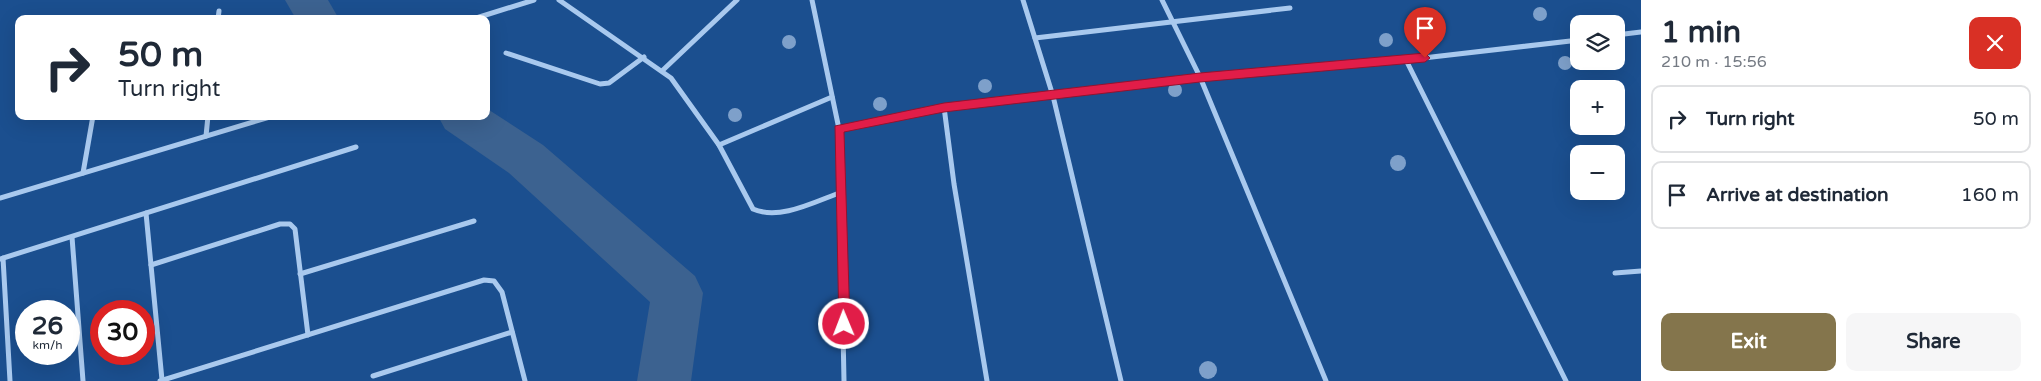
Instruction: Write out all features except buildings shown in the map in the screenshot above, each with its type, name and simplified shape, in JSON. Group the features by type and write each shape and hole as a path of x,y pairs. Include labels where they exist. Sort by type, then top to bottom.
{"street":[{"path":"484,15 519,2 534,0"},
{"path":"559,0 663,70 671,78 719,145 753,209 757,212 766,214 776,213 842,192"},
{"path":"663,70 737,0"},
{"path":"812,0 839,129 842,192 844,381"},
{"path":"1023,0 1053,96 1121,381"},
{"path":"1162,0 1200,77 1326,381"},
{"path":"1035,38 1290,8"},
{"path":"1625,34 1641,32"},
{"path":"839,129 944,107 1053,96 1200,77 1406,60 1570,41"},
{"path":"506,53 600,84 609,83 644,57"},
{"path":"1406,60 1566,381"},
{"path":"719,145 832,97"},
{"path":"944,107 954,184 987,381"},
{"path":"83,173 92,120"},
{"path":"206,136 208,120"},
{"path":"0,198 260,120"},
{"path":"10,381 2,259 356,148"},
{"path":"146,213 162,381 484,280 494,282 502,292 525,381"},
{"path":"300,274 474,221"},
{"path":"151,266 280,224 290,224 295,229 308,335"},
{"path":"72,237 83,381"},
{"path":"1616,274 1641,271"},
{"path":"373,376 512,332"}],"waterway":[{"path":"306,0 315,15"},
{"path":"467,120 526,159 677,293 664,381"}],"route":[{"path":"844,324 839,129 944,107 1053,96 1200,77 1425,58"}]}
